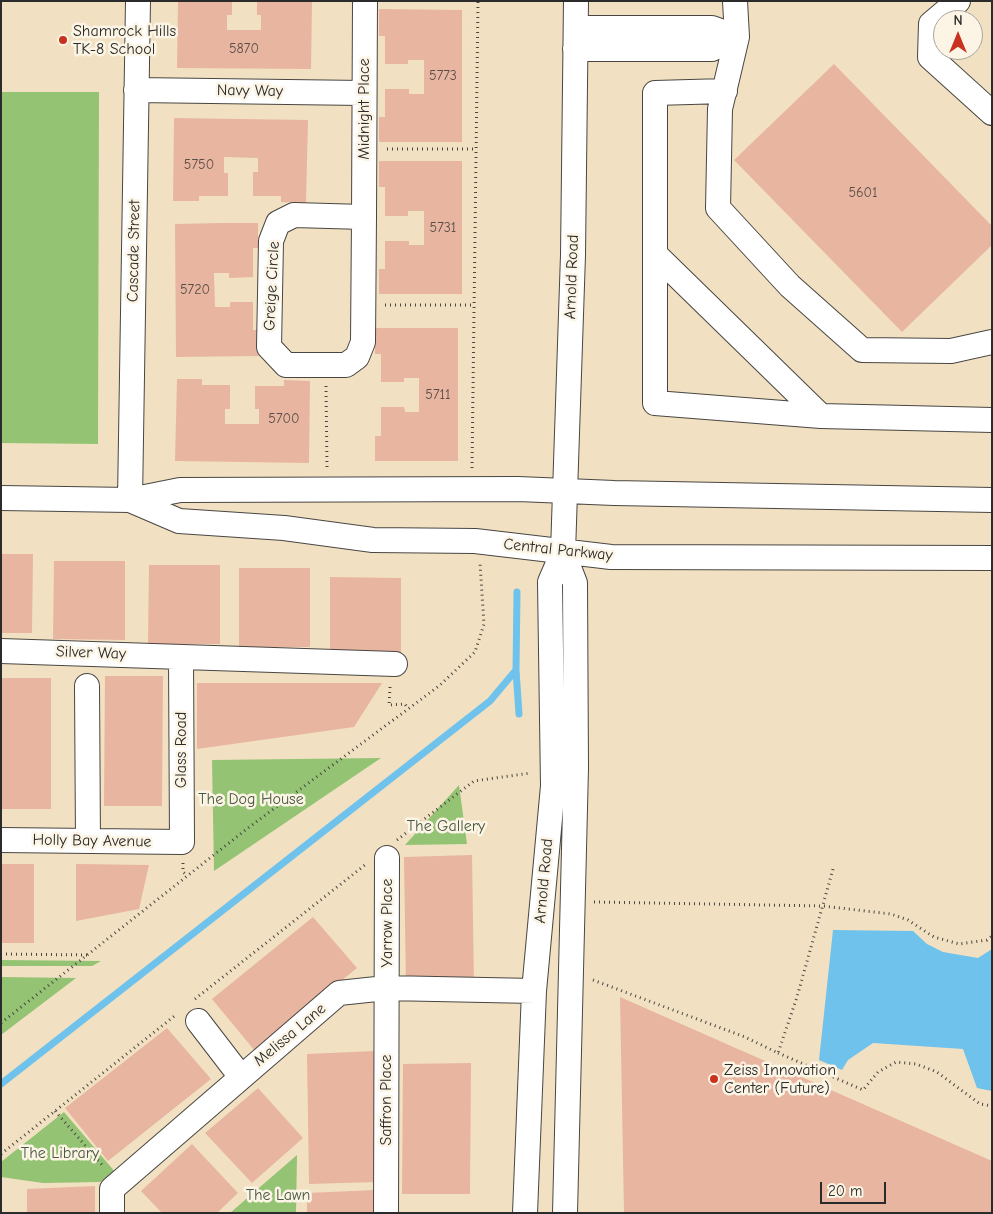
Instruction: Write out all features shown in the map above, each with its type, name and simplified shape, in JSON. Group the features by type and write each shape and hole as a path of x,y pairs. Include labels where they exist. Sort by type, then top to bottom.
{"street":[{"name":"Cascade Street","path":"130,500 138,1"},
{"name":"Midnight Place","path":"364,1 364,216"},
{"name":"Arnold Road","path":"565,1213 576,779 575,583 563,552 573,254 576,1"},
{"path":"735,1 737,37 720,108 718,208 790,286 862,350 951,350 992,342"},
{"path":"958,1 931,24 930,57 992,113"},
{"path":"576,39 712,28 737,37"},
{"name":"Navy Way","path":"136,90 364,93"},
{"path":"724,91 655,93 655,403 821,416 992,420"},
{"name":"Greige Circle","path":"294,215 364,216 363,342 357,358 346,366 286,365 269,347 271,241 278,223 294,215"},
{"path":"655,254 821,416"},
{"name":"Central Parkway","path":"1,498 130,500 180,490 518,489 564,492 992,500"},
{"name":"Central Parkway","path":"130,500 179,521 284,528 373,540 479,542 611,557 992,558"},
{"name":"Arnold Road","path":"525,1213 534,991 552,771 550,582 563,552"},
{"name":"Silver Way","path":"1,651 393,664"},
{"name":"Glass Road","path":"180,658 182,842"},
{"path":"87,686 88,841"},
{"name":"Holly Bay Avenue","path":"1,840 182,842"},
{"name":"Yarrow Place","path":"381,856 386,988"},
{"name":"Melissa Lane","path":"118,1184 339,993 386,988 534,991"},
{"name":"Saffron Place","path":"386,988 386,1213"},
{"path":"190,1011 241,1077"},
{"path":"112,1213 112,1188 118,1184"}],"path":[{"path":"472,475 478,1"},
{"path":"364,149 476,149"},
{"path":"364,305 474,304"},
{"path":"325,366 327,469"},
{"path":"1,1023 248,828 439,686 474,652 484,624 479,542"},
{"path":"393,664 389,705 405,704 408,709"},
{"path":"1,1154 55,1111 190,1011 474,781 508,775 552,771"},
{"path":"778,1053 797,997 833,869"},
{"path":"573,901 823,906 891,914 908,920 934,937 959,944 987,940 992,936"},
{"path":"1,954 88,955"},
{"path":"571,971 745,1037 862,1090 878,1072 896,1062 916,1064 937,1072 980,1104 992,1106"},
{"path":"55,1111 118,1184"}],"green space":[{"path":"1,92 99,92 98,444 1,443"},
{"name":"The Dog House","path":"381,758 214,871 212,760"},
{"name":"The Gallery","path":"459,785 467,844 405,845"},
{"path":"1,960 101,961 92,966 1,966"},
{"path":"1,977 76,978 1,1035"},
{"name":"The Library","path":"64,1112 116,1173 100,1182 43,1183 1,1177 1,1162"},
{"name":"The Lawn","path":"297,1155 296,1213 230,1213"}],"water":[{"path":"833,930 913,931 927,944 943,952 978,958 992,949 992,1091 977,1088 963,1049 873,1043 848,1060 842,1070 819,1060"}],"building":[{"path":"178,1 232,1 232,15 227,15 227,30 261,30 261,15 257,15 257,1 312,1 311,69 177,68"},
{"path":"379,9 462,10 462,142 379,142 379,117 385,117 385,89 409,89 409,94 424,94 424,60 408,60 408,64 385,64 385,36 379,36"},
{"path":"834,64 992,226 992,245 902,332 734,160"},
{"path":"174,118 308,120 306,203 281,202 281,196 253,196 253,172 258,172 258,158 224,157 224,173 228,173 228,196 199,196 199,201 173,201"},
{"path":"379,161 462,161 462,294 379,294 379,269 385,269 385,241 409,241 409,245 424,245 424,211 408,211 408,216 385,216 385,187 379,187"},
{"path":"258,223 258,248 253,248 253,277 229,278 229,273 214,273 215,307 230,307 230,302 253,302 253,330 259,330 259,356 176,357 175,224"},
{"path":"375,328 458,328 458,461 375,461 375,436 381,436 381,407 404,407 405,412 419,412 419,378 404,378 404,382 381,382 381,354 375,354"},
{"path":"177,379 202,379 202,385 230,385 230,409 225,409 225,424 259,424 259,409 255,409 255,386 284,386 284,380 310,381 309,463 175,461"},
{"path":"1,554 33,554 32,633 1,633"},
{"path":"54,561 125,561 125,640 53,639"},
{"path":"149,565 220,565 220,644 148,644"},
{"path":"239,568 310,568 310,647 239,647"},
{"path":"330,577 401,578 401,656 330,656"},
{"path":"105,676 163,676 162,806 104,806"},
{"path":"1,678 51,678 51,809 1,809"},
{"path":"197,683 382,683 354,727 197,749"},
{"path":"472,855 474,984 406,988 404,857"},
{"path":"1,864 34,864 34,943 1,943"},
{"path":"76,864 149,865 139,909 76,921"},
{"path":"313,917 357,968 255,1051 212,999"},
{"name":"Zeiss Innovation Center (Future)","path":"620,997 992,1161 992,1213 624,1213"},
{"path":"167,1028 211,1079 108,1161 65,1108"},
{"path":"375,1051 377,1182 309,1184 307,1054"},
{"path":"471,1063 470,1194 402,1194 403,1064"},
{"path":"258,1088 303,1138 252,1183 205,1133"},
{"path":"192,1144 238,1193 217,1213 162,1213 141,1191"},
{"path":"95,1186 95,1213 27,1213 27,1189"},
{"path":"375,1190 375,1213 307,1213 307,1193"}],"waterway":[{"path":"1,1084 490,701 516,670 517,592"},
{"path":"516,670 519,714"}],"place":[{"name":"Shamrock Hills TK-8 School","path":"63,40"},
{"name":"Zeiss Innovation Center (Future)","path":"714,1079"}]}
